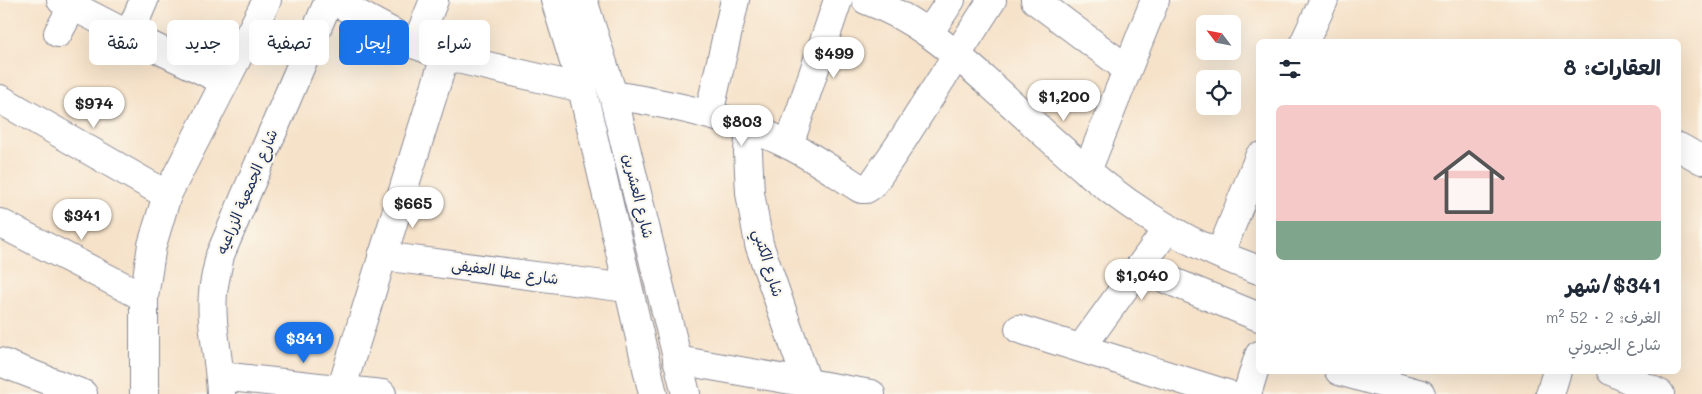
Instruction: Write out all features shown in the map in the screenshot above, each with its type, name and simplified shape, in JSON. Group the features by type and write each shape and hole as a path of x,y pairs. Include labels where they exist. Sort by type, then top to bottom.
{"street":[{"path":"135,20 144,0"},
{"path":"144,394 144,297 152,245 167,195 267,0"},
{"path":"330,0 419,46"},
{"name":"شارع الجمعية الزراعيه","path":"221,385 214,332 213,293 220,255 330,0"},
{"path":"416,45 434,0"},
{"name":"شارع العشرين","path":"556,0 582,88 653,394"},
{"name":"شارع العشرين","path":"583,0 613,95 686,394"},
{"path":"709,114 735,0"},
{"path":"789,145 838,0"},
{"path":"929,33 951,0"},
{"path":"613,95 672,105 709,114 750,128 789,145 829,167 861,189 866,190 872,185 898,148 992,0"},
{"path":"1035,0 1127,69"},
{"path":"1087,171 1155,0"},
{"path":"1306,39 1324,0"},
{"path":"872,1 929,33 957,54 1087,171 1126,202 1168,228 1220,254 1256,269"},
{"path":"58,33 70,2 102,20"},
{"path":"157,49 224,81"},
{"path":"341,390 442,65"},
{"path":"484,65 582,88"},
{"path":"0,99 167,195"},
{"name":"شارع الكتبي","path":"750,128 748,152 750,193 759,244 809,388"},
{"path":"1681,148 1702,160"},
{"path":"1220,254 1256,164"},
{"path":"0,223 144,297"},
{"path":"1081,348 1168,228"},
{"name":"شارع عطا العفيفى","path":"382,256 627,288"},
{"path":"1140,268 1256,316"},
{"path":"1018,329 1227,394"},
{"path":"677,360 809,388 871,394"},
{"path":"0,362 83,394"},
{"path":"1247,394 1256,365"},
{"path":"1351,374 1421,394"},
{"path":"1550,394 1555,374"},
{"path":"1617,374 1660,394"},
{"path":"221,385 341,390 382,394"}]}
